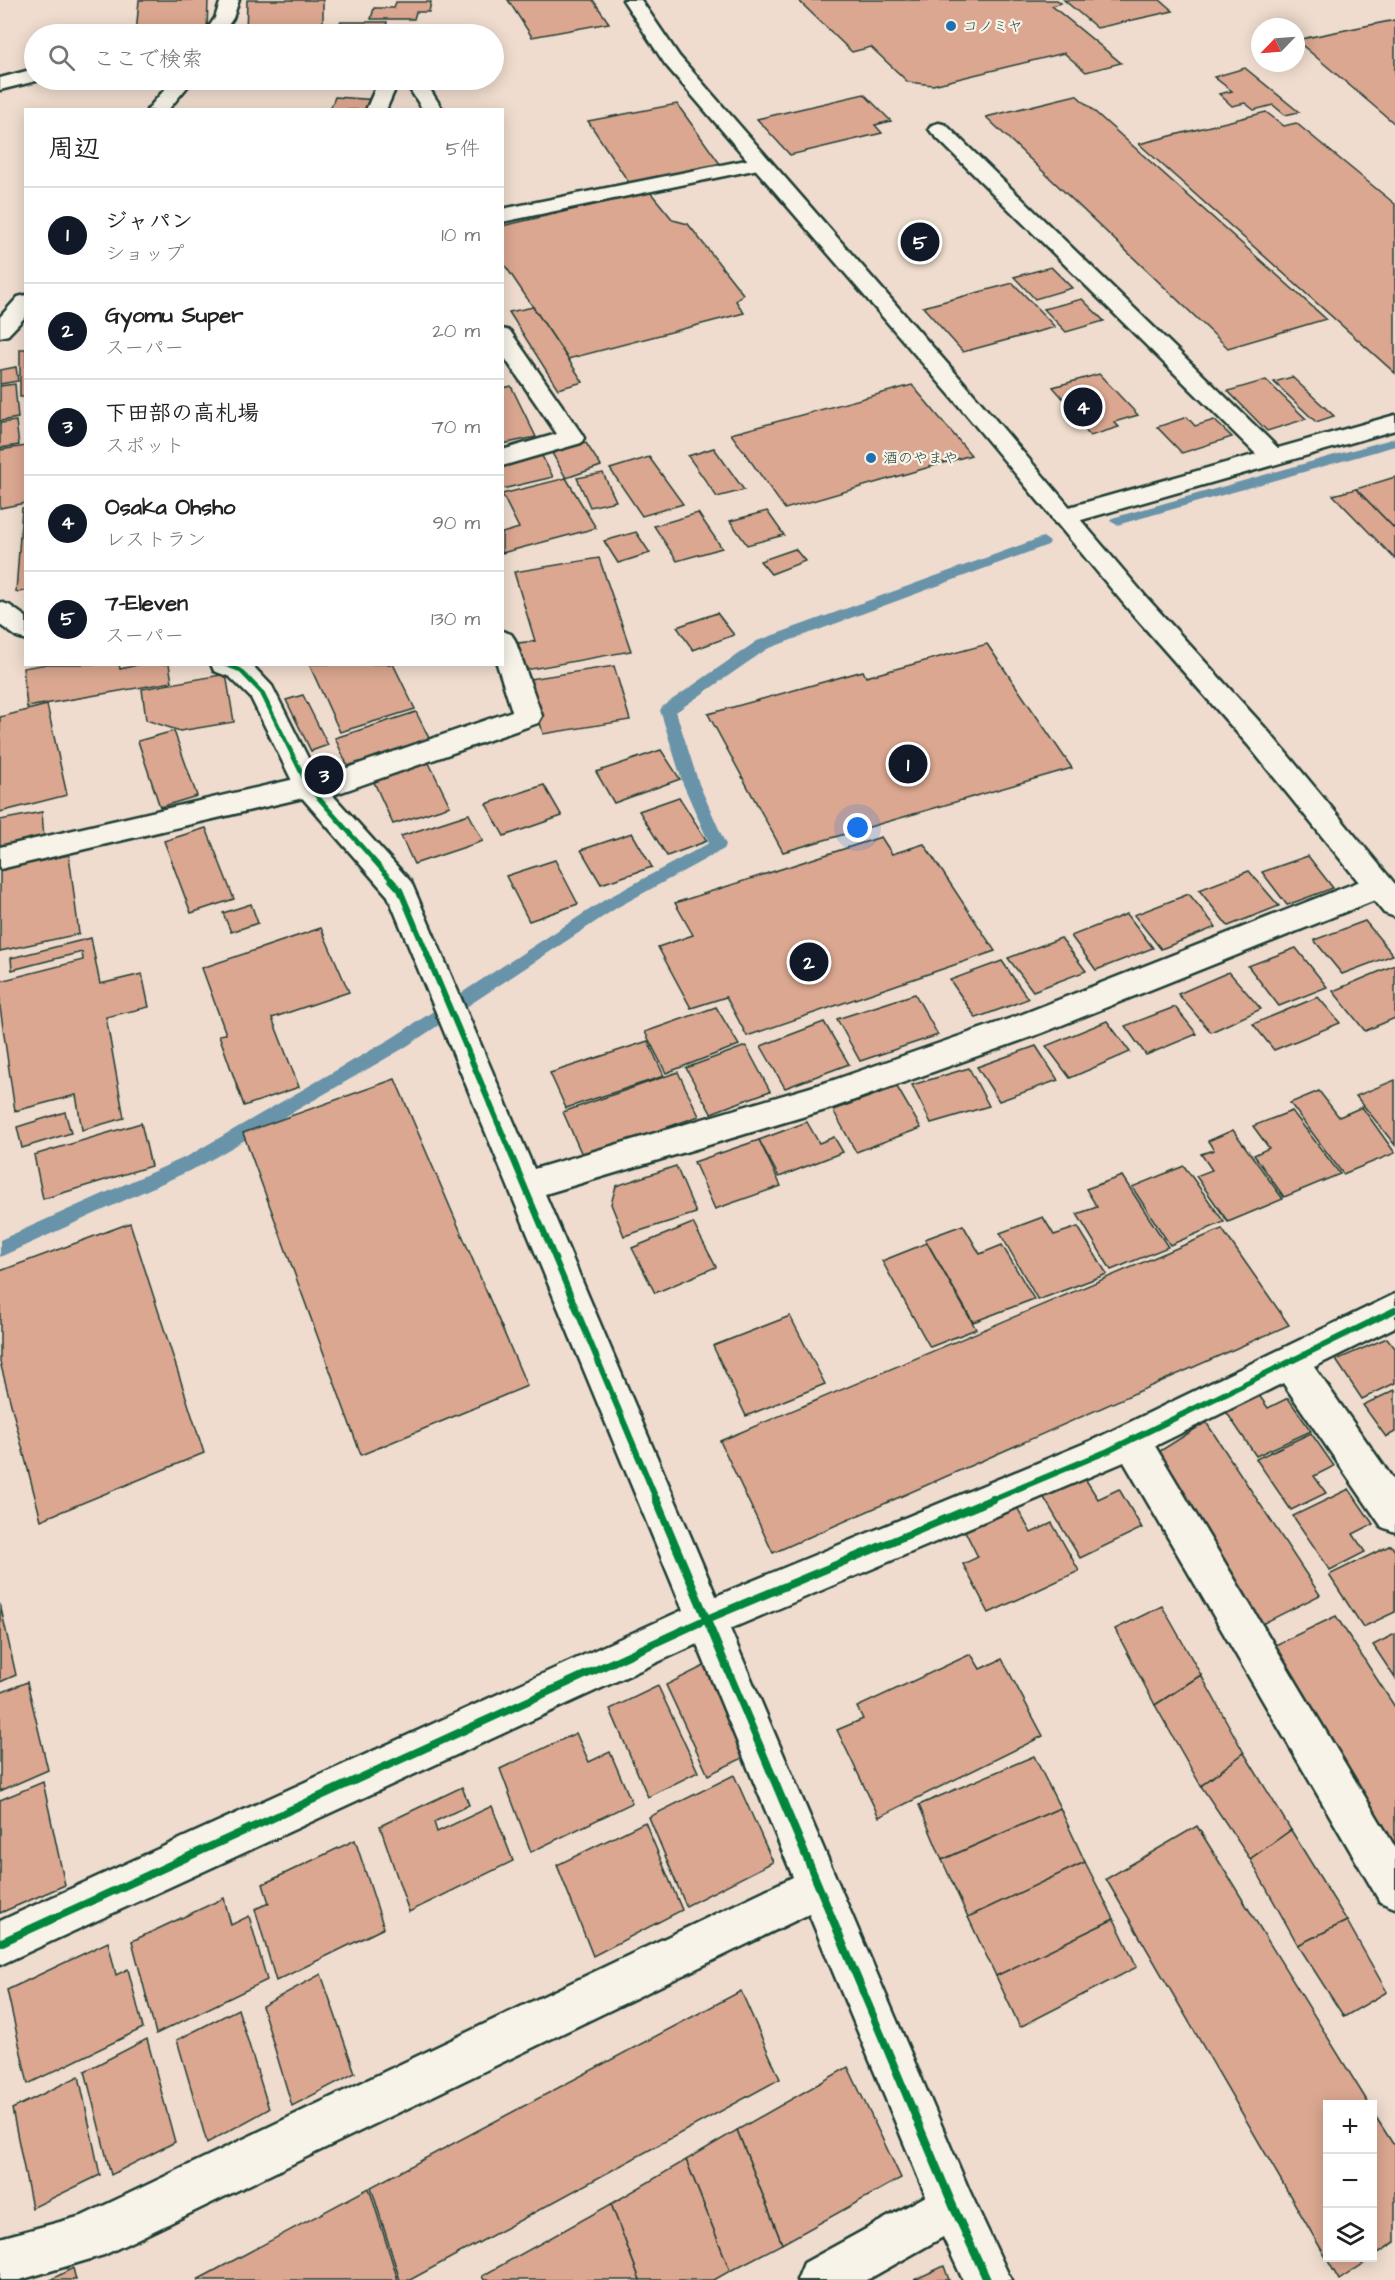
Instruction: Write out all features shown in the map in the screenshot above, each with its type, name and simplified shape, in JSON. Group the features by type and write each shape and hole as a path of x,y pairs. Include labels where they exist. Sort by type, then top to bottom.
{"street":[{"path":"220,24 230,0"},
{"path":"524,1186 832,1094 1387,896 1258,738 1138,604 672,60 632,0"},
{"path":"0,84 24,78"},
{"path":"159,108 174,90"},
{"path":"377,108 385,90"},
{"path":"420,90 432,108"},
{"path":"939,129 1273,457"},
{"path":"504,216 761,163"},
{"path":"0,330 24,304"},
{"path":"504,339 572,438 504,457"},
{"path":"1064,517 1395,422"},
{"path":"0,611 24,629"},
{"path":"0,858 310,789 528,716 504,646"},
{"path":"234,666 261,693 310,789 400,890 952,2206 987,2280"},
{"path":"0,1943 707,1619 1131,1440 1395,1310"},
{"path":"1289,1361 1395,1514"},
{"path":"1131,1440 1395,1887"},
{"path":"0,2262 87,2238 818,1887"},
{"path":"821,2280 952,2206"}],"building":[{"path":"139,0 208,0 207,24 137,24"},
{"path":"247,0 323,0 323,24 246,24"},
{"path":"508,0 593,0 609,23 532,37"},
{"name":"コノミヤ","path":"798,0 1057,0 1061,3 1052,6 1121,63 1086,72 1064,53 933,85 908,82 871,47 852,52"},
{"path":"1064,0 1160,0 1173,11 1097,28"},
{"path":"396,2 431,2 429,12 416,12 414,19 371,19 374,8 394,8"},
{"path":"1395,20 1395,124 1305,48 1305,38"},
{"path":"340,22 387,22 387,24 340,24"},
{"path":"1245,68 1299,112 1285,115 1273,105 1254,110 1245,103 1232,106 1219,94 1232,91 1214,77"},
{"path":"864,94 891,121 875,125 882,133 790,155 757,119"},
{"path":"1076,95 1326,319 1228,348 986,117"},
{"path":"335,97 378,100 375,108 331,108"},
{"path":"677,104 723,168 631,186 588,121"},
{"path":"1266,112 1284,126 1296,123 1395,204 1395,373 1139,144"},
{"path":"650,192 673,220 688,224 743,294 736,301 744,313 568,359 504,264 504,226"},
{"path":"1051,267 1072,288 1035,299 1014,277"},
{"path":"1013,283 1055,327 963,352 923,307"},
{"path":"1082,299 1104,321 1066,332 1044,309"},
{"path":"533,307 583,382 558,389 509,312"},
{"path":"20,349 24,349 24,397 20,397"},
{"path":"16,367 18,381 0,384 0,370"},
{"path":"1099,374 1138,415 1114,422 1119,427 1090,436 1071,414 1076,413 1053,387"},
{"path":"1292,377 1334,416 1316,422 1274,382"},
{"path":"1266,380 1306,419 1267,431 1228,391"},
{"path":"15,384 18,418 0,421 0,386"},
{"path":"912,385 971,455 785,509 731,434"},
{"path":"511,386 536,437 504,444 504,388"},
{"path":"1187,417 1195,426 1214,420 1232,437 1182,453 1157,427"},
{"path":"16,421 19,445 0,448 0,423"},
{"path":"586,443 601,466 566,478 552,453"},
{"path":"24,446 24,503 0,508 0,450"},
{"path":"714,448 744,490 717,497 688,456"},
{"path":"542,456 553,477 504,489 504,466"},
{"path":"649,457 683,504 642,516 610,469"},
{"path":"603,473 616,501 590,507 577,478"},
{"path":"1395,477 1395,529 1356,489"},
{"path":"566,478 596,528 504,552 504,532 519,528 504,494"},
{"path":"1356,489 1395,529 1395,559 1333,495"},
{"path":"22,508 24,508 24,591 16,592"},
{"path":"767,511 784,535 747,545 730,521"},
{"path":"698,513 722,548 677,561 654,526"},
{"path":"636,532 650,553 618,563 604,541"},
{"path":"795,549 805,561 771,574 760,561"},
{"path":"599,558 631,651 526,670 518,643 535,641 514,572"},
{"path":"717,613 734,635 693,650 677,627"},
{"path":"987,644 1072,768 783,852 708,714 863,671 866,677"},
{"path":"119,666 120,669 133,666 169,666 172,682 27,707 23,668"},
{"path":"310,666 394,666 415,709 340,732"},
{"path":"614,666 630,720 543,734 529,679"},
{"path":"226,674 234,722 180,731 146,720 142,689"},
{"path":"303,695 328,745 311,751 286,700"},
{"path":"47,705 67,795 0,812 0,717"},
{"path":"416,712 432,744 350,771 335,738"},
{"path":"174,731 197,796 160,807 138,741"},
{"path":"661,750 680,779 614,803 596,772"},
{"path":"429,763 450,806 393,824 373,780"},
{"path":"544,785 562,816 504,836 486,804"},
{"path":"679,797 707,841 667,856 639,811"},
{"path":"42,812 44,840 0,849 0,820"},
{"path":"469,814 483,841 414,864 401,836"},
{"path":"206,828 234,899 191,913 164,841"},
{"path":"632,833 652,867 601,884 581,850"},
{"path":"881,837 892,854 924,844 995,951 747,1036 726,997 691,1008 658,947 693,935 675,903"},
{"path":"69,855 79,934 0,951 0,869"},
{"path":"1308,856 1333,888 1287,905 1262,872"},
{"path":"555,860 578,904 529,921 506,876"},
{"path":"1249,871 1279,906 1228,926 1199,890"},
{"path":"1189,894 1216,927 1161,949 1134,915"},
{"path":"251,904 258,923 231,932 223,913"},
{"path":"1127,914 1153,948 1096,970 1071,936"},
{"path":"1365,921 1393,955 1342,974 1314,940"},
{"path":"321,928 349,992 272,1018 299,1087 244,1106 219,1035 226,1034 202,968"},
{"path":"91,938 100,984 142,974 149,1007 106,1017 124,1118 82,1130 76,1095 15,1111 0,1007 0,981 83,960 82,952 12,970 11,958"},
{"path":"1061,938 1086,971 1033,991 1008,958"},
{"path":"1296,948 1327,987 1279,1006 1248,966"},
{"path":"1002,961 1028,999 976,1018 950,980"},
{"path":"1395,965 1395,1018 1365,1031 1333,991"},
{"path":"1229,972 1261,1009 1211,1032 1178,994"},
{"path":"915,994 938,1035 860,1061 837,1019"},
{"path":"1318,997 1340,1023 1274,1050 1253,1024"},
{"path":"716,1007 739,1045 666,1073 645,1032"},
{"path":"1175,1007 1197,1034 1146,1055 1125,1026"},
{"path":"1107,1021 1130,1052 1070,1078 1046,1046"},
{"path":"824,1022 849,1064 785,1088 761,1046"},
{"path":"648,1041 664,1076 566,1108 550,1073"},
{"path":"746,1046 770,1091 711,1113 686,1068"},
{"path":"1036,1046 1058,1080 999,1101 977,1067"},
{"path":"969,1068 989,1106 931,1123 912,1085"},
{"path":"678,1072 699,1116 583,1157 563,1112"},
{"path":"395,1079 527,1386 361,1455 243,1133"},
{"path":"1395,1080 1395,1145 1356,1096"},
{"path":"897,1087 921,1128 856,1152 833,1110"},
{"path":"1319,1091 1339,1117 1362,1107 1395,1153 1343,1174 1290,1103"},
{"path":"1292,1111 1340,1174 1284,1197 1254,1155 1269,1148 1253,1126"},
{"path":"65,1112 71,1133 22,1148 17,1127"},
{"path":"807,1122 819,1143 834,1137 843,1152 779,1177 759,1140"},
{"path":"141,1123 151,1166 43,1199 34,1155"},
{"path":"1233,1130 1283,1199 1228,1222 1196,1176 1212,1170 1201,1154 1214,1150 1208,1141"},
{"path":"759,1140 781,1186 715,1209 694,1162"},
{"path":"676,1166 696,1213 624,1236 611,1204 616,1186"},
{"path":"1184,1166 1224,1222 1170,1245 1132,1187"},
{"path":"1122,1176 1168,1247 1111,1270 1077,1214 1097,1207 1086,1189"},
{"path":"1043,1217 1054,1235 1078,1227 1107,1274 1038,1300 1000,1233"},
{"path":"130,1223 204,1453 41,1520 0,1362 0,1271"},
{"path":"693,1223 716,1267 655,1293 632,1248"},
{"path":"963,1225 980,1254 1002,1245 1034,1299 973,1322 925,1239"},
{"path":"1222,1229 1289,1325 773,1553 720,1441"},
{"path":"927,1243 976,1329 930,1347 882,1261"},
{"path":"790,1316 825,1384 746,1416 713,1346"},
{"path":"1387,1338 1395,1348 1395,1383 1362,1399 1336,1360"},
{"path":"1395,1390 1395,1432 1386,1437 1363,1405"},
{"path":"1256,1391 1268,1408 1288,1398 1311,1431 1256,1456 1223,1407"},
{"path":"1206,1422 1320,1595 1260,1625 1157,1453"},
{"path":"1311,1433 1334,1466 1314,1476 1326,1493 1291,1510 1256,1459"},
{"path":"1084,1477 1098,1499 1119,1489 1142,1528 1080,1558 1043,1496"},
{"path":"1349,1489 1373,1524 1353,1534 1365,1552 1330,1570 1293,1516"},
{"path":"1017,1507 1031,1533 1052,1523 1079,1571 989,1613 963,1564 978,1557 965,1531"},
{"path":"1391,1545 1395,1551 1395,1612 1363,1627 1329,1575"},
{"path":"0,1604 16,1675 0,1682"},
{"path":"1162,1606 1201,1675 1155,1705 1115,1629"},
{"path":"1336,1616 1395,1707 1395,1854 1269,1648"},
{"path":"1395,1634 1395,1678 1373,1645"},
{"path":"971,1654 980,1669 1002,1659 1043,1736 879,1817 837,1730 863,1719 857,1707"},
{"path":"706,1665 749,1755 708,1775 666,1685"},
{"path":"1201,1675 1244,1753 1201,1786 1155,1705"},
{"path":"27,1682 48,1770 0,1791 0,1693"},
{"path":"658,1686 698,1772 648,1797 610,1709"},
{"path":"576,1733 589,1762 610,1752 632,1803 531,1852 500,1769"},
{"path":"1244,1753 1291,1830 1250,1859 1201,1786"},
{"path":"1034,1756 1060,1808 942,1860 919,1805"},
{"path":"734,1775 773,1862 686,1906 649,1817"},
{"path":"43,1782 65,1885 0,1913 0,1800"},
{"path":"462,1787 469,1805 434,1822 437,1832 492,1806 513,1861 409,1912 380,1826"},
{"path":"1060,1808 1085,1862 968,1917 942,1860"},
{"path":"645,1822 682,1910 593,1956 557,1865"},
{"path":"1197,1826 1367,2100 1323,2100 1323,2252 1106,1879"},
{"path":"1291,1830 1347,1921 1298,1945 1250,1859"},
{"path":"355,1840 384,1928 276,1981 255,1909 269,1903 263,1884"},
{"path":"1085,1862 1114,1919 996,1976 968,1917"},
{"path":"224,1898 231,1925 249,1916 267,1980 156,2034 132,1941"},
{"path":"1114,1919 1137,1967 1020,2027 996,1976"},
{"path":"1347,1921 1387,1992 1344,2017 1298,1945"},
{"path":"108,1942 116,1975 128,1969 143,2028 28,2084 7,1990"},
{"path":"321,1974 355,2073 292,2106 262,2006"},
{"path":"741,1991 780,2079 410,2280 400,2280 371,2187"},
{"path":"238,2009 269,2109 207,2143 177,2040"},
{"path":"147,2039 175,2142 111,2175 85,2071"},
{"path":"848,2067 901,2178 782,2244 737,2130"},
{"path":"79,2076 100,2175 32,2208 12,2109"},
{"path":"1377,2119 1395,2147 1395,2242 1377,2254"},
{"path":"737,2130 782,2244 730,2271 686,2160"},
{"path":"686,2160 730,2271 714,2280 640,2280 611,2204"},
{"path":"369,2188 398,2280 197,2280"},
{"path":"611,2204 640,2280 484,2280 482,2276"},
{"path":"1329,2262 1366,2262 1339,2280"},
{"path":"944,2266 949,2280 914,2280"},
{"path":"73,2268 76,2280 50,2280"}],"waterway":[{"path":"1117,521 1395,442"},
{"path":"0,1249 194,1161 398,1043 612,903 718,845 691,784 668,710 762,645 1043,542"}],"cycle path":[{"path":"229,666 240,670 262,693 308,786 400,890 953,2206 987,2280"},
{"path":"0,1943 707,1619 1108,1451 1395,1310"}],"place":[{"name":"コノミヤ","path":"951,26"},
{"name":"7-Eleven","path":"920,242"},
{"name":"Osaka Ohsho","path":"1083,407"},
{"name":"酒のやまや","path":"871,458"},
{"name":"ジャパン","path":"908,764"},
{"name":"下田部の高札場","path":"324,775"},
{"name":"Gyomu Super","path":"809,962"}]}
